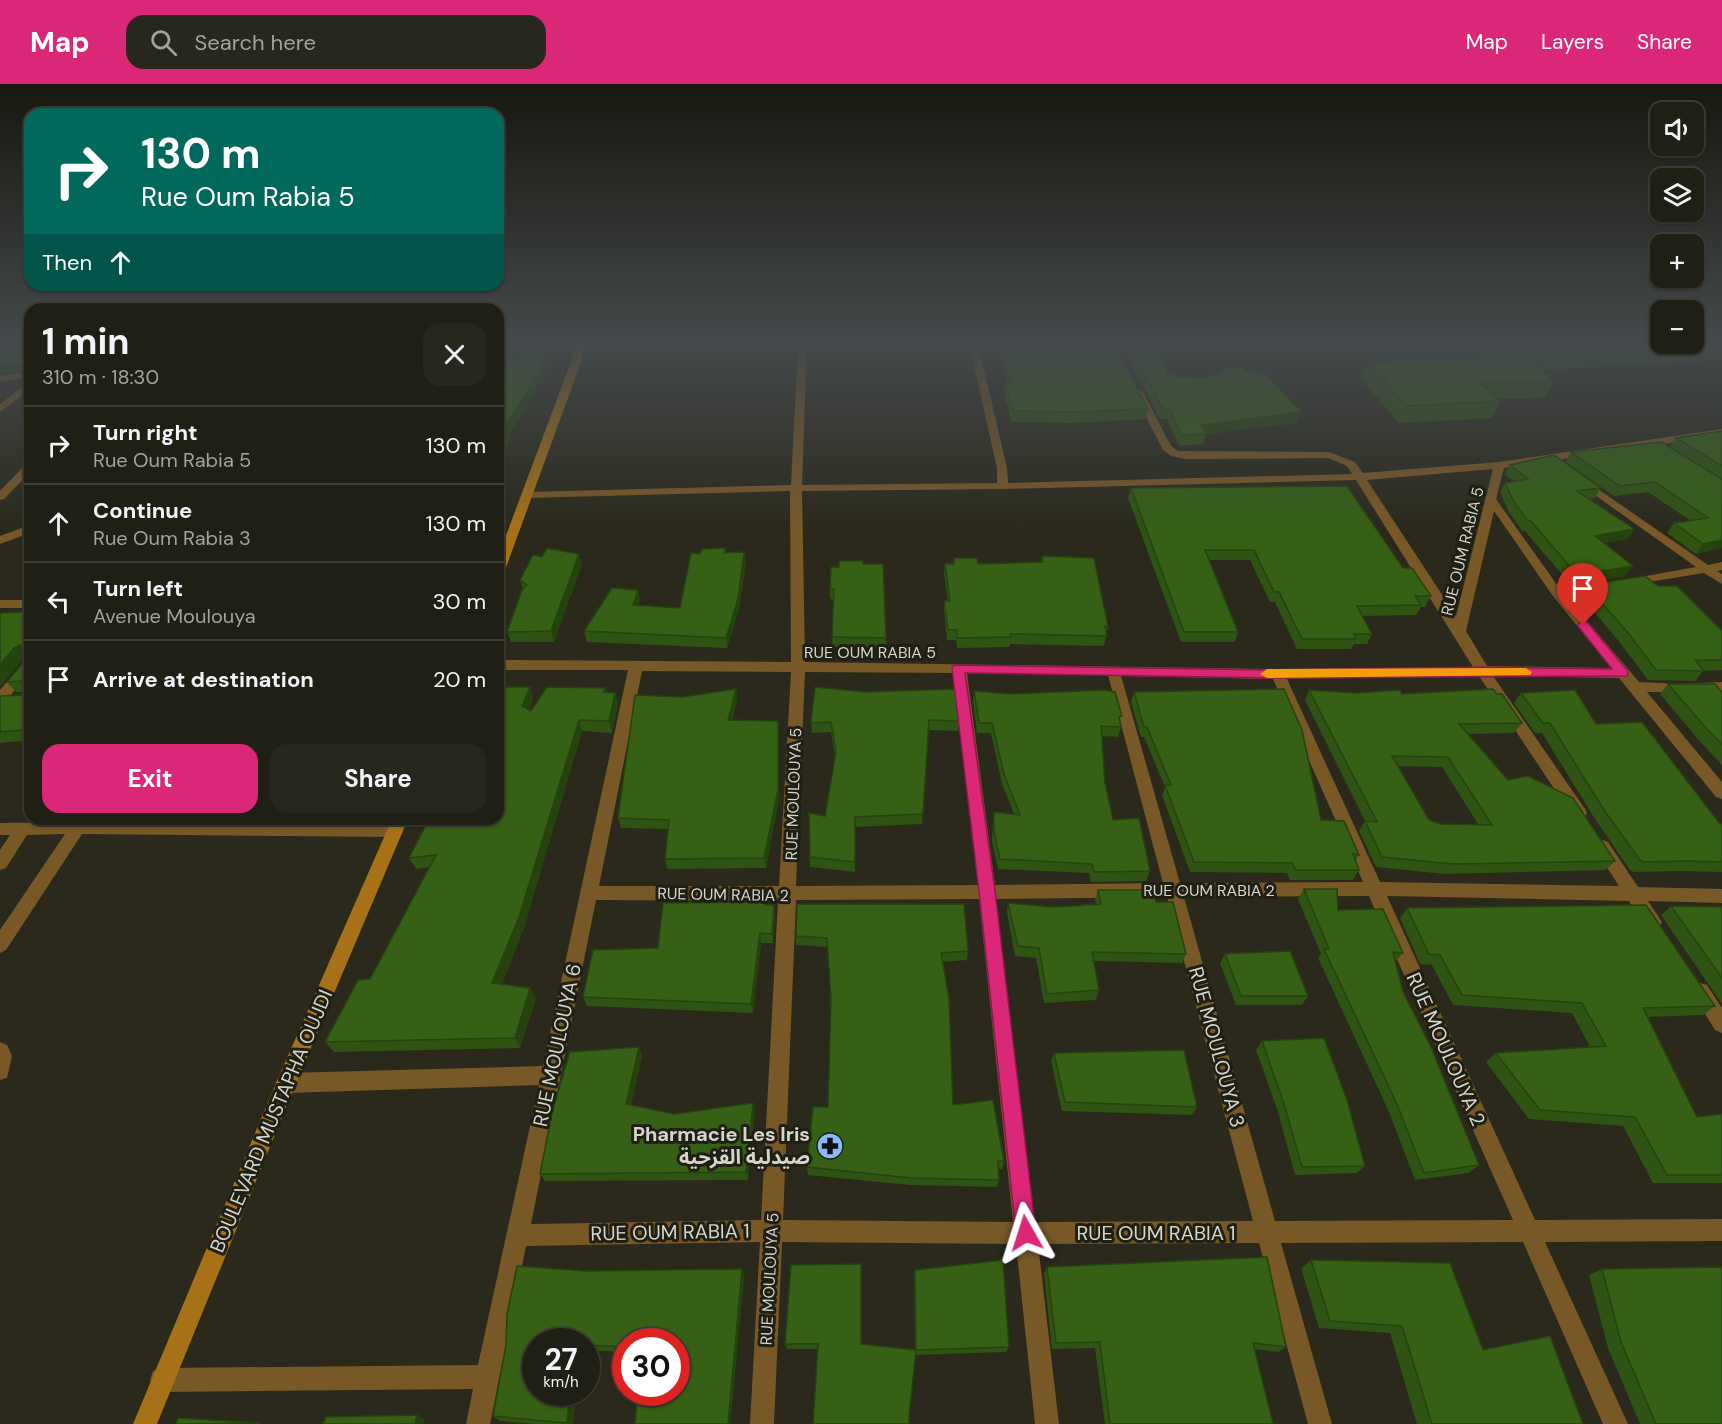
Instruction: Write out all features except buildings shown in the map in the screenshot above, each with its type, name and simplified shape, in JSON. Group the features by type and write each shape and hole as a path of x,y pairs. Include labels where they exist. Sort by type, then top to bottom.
{"main road":[{"path":"504,557 560,406"},
{"name":"BOULEVARD MUSTAPHA OUJDI","path":"145,1424 286,1083 397,825"}],"street":[{"name":"RUE MOULOUYA 5","path":"762,1424 798,669 796,489 799,406"},
{"path":"988,406 1002,468 1003,486"},
{"path":"1145,406 1167,448 1175,454 1186,456 1329,455 1352,464 1459,631"},
{"path":"527,495 693,489 1003,486 1360,477 1499,465 1722,432"},
{"path":"1651,442 1669,454"},
{"path":"1549,458 1722,580"},
{"name":"RUE OUM RABIA 5","path":"1483,671 1459,631 1499,465"},
{"path":"0,497 24,472"},
{"path":"1492,501 1557,593 1722,793"},
{"path":"0,540 24,531"},
{"path":"1557,593 1670,580 1722,566"},
{"path":"0,604 24,604"},
{"name":"RUE OUM RABIA 5","path":"504,665 798,669 959,668 1278,674 1483,671"},
{"name":"RUE MOULOUYA 6","path":"478,1424 636,666"},
{"path":"959,668 987,891 1047,1424"},
{"path":"0,700 24,670"},
{"name":"RUE MOULOUYA 3","path":"1113,670 1320,1424"},
{"path":"1483,671 1622,673"},
{"path":"1483,671 1665,940"},
{"name":"RUE MOULOUYA 2","path":"1278,674 1616,1424"},
{"path":"1634,687 1682,689 1722,687"},
{"path":"0,700 20,699"},
{"path":"0,830 397,825"},
{"path":"0,945 78,828"},
{"path":"0,863 22,830"},
{"name":"RUE OUM RABIA 2","path":"588,892 788,895 987,891 1374,889 1722,896"},
{"path":"1691,977 1722,1024"},
{"path":"0,1051 2,1056 0,1071"},
{"path":"286,1083 550,1075"},
{"name":"RUE OUM RABIA 1","path":"517,1235 771,1231 1268,1233 1722,1230"},
{"path":"162,1380 488,1377"}],"slow traffic":[{"path":"1267,674 1526,672"}],"place":[{"name":"Pharmacie Les Iris صيدلية القزحية","path":"830,1146"}],"route":[{"path":"1026,1233 959,668 1278,674 1483,671 1622,673 1583,625"}]}
